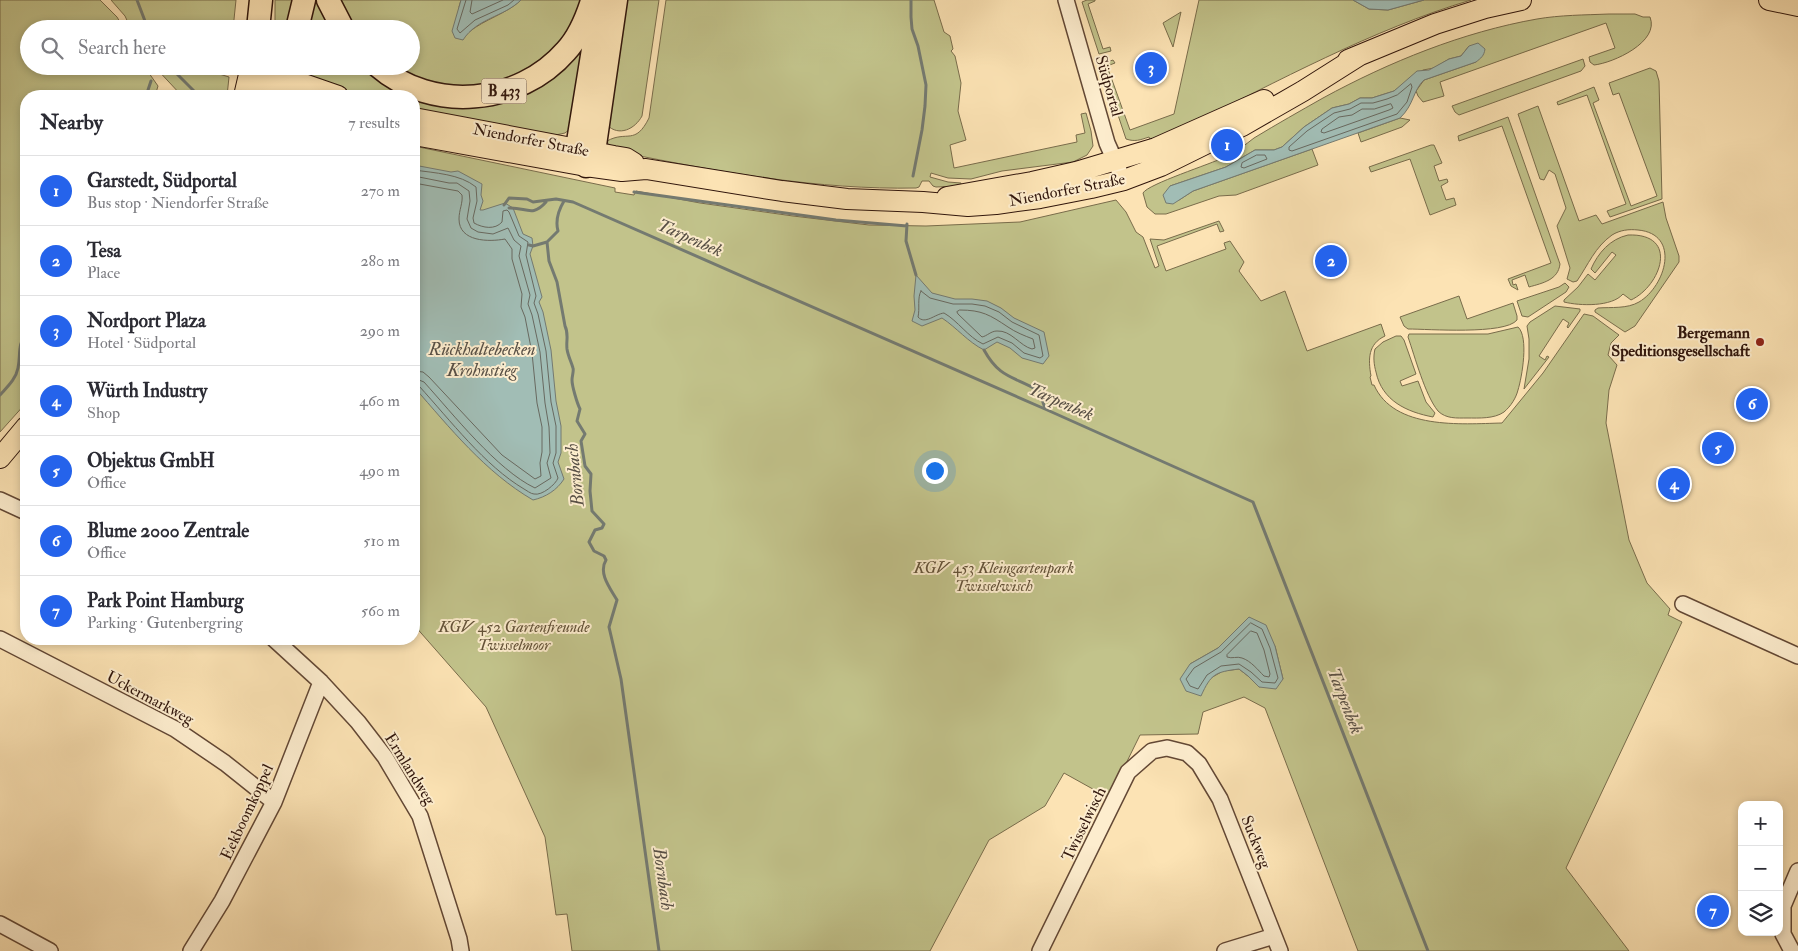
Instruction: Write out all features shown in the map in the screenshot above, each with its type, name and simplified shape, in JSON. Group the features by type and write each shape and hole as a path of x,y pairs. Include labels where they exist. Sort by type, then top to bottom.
{"highway":[{"path":"259,20 261,0"},
{"path":"299,20 304,0"},
{"path":"328,0 338,20"},
{"name":"B 433","path":"390,75 422,90 447,96 473,97 512,88 548,68 566,52 585,22 593,0"},
{"path":"586,155 601,0"},
{"path":"586,155 616,0"}],"main road":[{"name":"Niendorfer Straße","path":"924,202 1040,180 1115,161 1156,148 1261,101 1300,78 1435,24 1485,8 1521,0"},
{"path":"1769,0 1798,6"},
{"name":"Niendorfer Straße","path":"420,136 626,158 646,169 782,191 847,199 968,206 996,204 1040,198 1124,180 1184,156 1303,92 1360,55"},
{"path":"246,90 250,75"},
{"path":"269,75 277,85 305,90"},
{"name":"Niendorfer Straße","path":"420,119 586,155"},
{"path":"0,458 20,434"}],"street":[{"name":"Südportal","path":"1066,0 1107,144 1124,180"},
{"path":"0,500 20,509"},
{"path":"1682,604 1798,656"},
{"name":"Uckermarkweg","path":"0,638 175,729 225,763 274,802"},
{"name":"Ermlandweg","path":"281,645 321,682 358,722 385,757 420,816 459,939 461,951"},
{"name":"Eekboomkoppel","path":"191,951 222,901 274,802 321,682"},
{"name":"Twisselwisch","path":"1040,951 1128,772 1152,751 1167,748 1187,753"},
{"name":"Suckweg","path":"1187,753 1202,768 1220,799 1280,951"},
{"path":"1792,951 1783,934 1783,906 1798,871"},
{"path":"0,924 50,951"},
{"path":"1225,951 1274,936"}],"green space":[{"path":"0,0 100,0 119,20 20,20 20,75 150,75 158,86 157,90 20,90 20,410 0,432"},
{"path":"111,0 236,0 234,20 127,20"},
{"path":"275,0 296,0 292,20 275,20"},
{"path":"311,0 320,0 332,20 305,20"},
{"path":"335,0 461,0 459,7 469,32 521,0 586,0 568,39 510,83 438,89 408,75 420,75 420,20 345,20"},
{"path":"622,0 659,0 642,116 631,128 622,131 612,129 607,125"},
{"path":"666,0 934,0 944,32 950,36 953,49 951,51 955,56 961,83 958,111 966,140 950,145 954,168 1077,142 1076,135 1085,133 1081,114 1086,113 1093,146 1087,155 1073,162 1002,171 971,179 948,178 931,173 930,177 961,183 961,186 936,187 929,181 922,181 919,187 916,188 880,188 806,183 696,167 625,153 609,146 607,141 635,135 644,127 649,118"},
{"path":"1095,0 1088,4 1103,49 1110,47 1111,51 1099,54 1082,2"},
{"path":"1199,0 1353,0 1369,9 1388,10 1424,0 1471,0 1434,12 1361,41 1185,127 1151,141 1149,137 1138,140 1126,139 1101,64 1113,60 1115,63 1107,66 1130,130 1174,114"},
{"path":"1181,12 1173,47 1163,23"},
{"path":"1635,14 1650,17 1651,26 1648,35 1642,43 1623,56 1594,65 1590,62 1589,57 1615,48 1606,23 1440,82 1444,96 1423,102 1416,91 1424,80 1476,62 1469,46 1461,56 1449,59 1434,68 1423,70 1394,91 1372,98 1360,98 1349,104 1332,108 1304,127 1282,147 1274,150 1255,150 1226,167 1170,186 1179,200 1193,191 1312,149 1318,165 1236,195 1219,196 1166,214 1155,214 1147,207 1143,193 1147,189 1229,155 1254,138 1323,98 1400,61 1454,40 1509,25 1537,19 1573,15"},
{"path":"588,27 570,129 565,133 551,136 420,113 420,90 339,90 301,75 399,75 485,101"},
{"path":"1583,59 1585,66 1581,71 1459,115 1452,106"},
{"path":"1650,68 1656,71 1659,81 1662,199 1610,217 1607,211 1626,204 1587,95 1558,105 1557,102 1594,87 1599,100 1593,103 1631,206 1657,196 1619,93 1613,95 1609,83"},
{"path":"162,75 222,75 229,77 228,90 176,90"},
{"path":"1538,106 1579,221 1596,215 1602,224 1663,202 1666,218 1679,256 1679,262 1635,326 1625,332 1595,312 1595,310 1598,308 1629,306 1639,302 1656,285 1662,273 1665,262 1664,250 1660,241 1651,234 1638,230 1621,231 1612,235 1601,245 1577,281 1573,282 1567,279 1570,268 1557,226 1566,208 1555,174 1549,170 1544,180 1540,179 1518,114"},
{"path":"1508,117 1560,264 1553,277 1539,284 1529,287 1525,275 1512,280 1513,285 1516,284 1518,290 1511,286 1508,279 1551,263 1502,126 1459,141 1458,136"},
{"path":"1400,118 1410,120 1402,127 1361,142 1358,133"},
{"path":"1434,145 1442,163 1434,166 1439,181 1447,179 1448,182 1441,186 1446,200 1454,198 1456,205 1430,215 1410,159 1371,172 1369,167"},
{"path":"420,147 615,188 615,192 634,195 636,191 700,203 869,225 926,226 1020,222 1116,200 1126,212 1136,232 1143,237 1155,268 1159,266 1150,239 1164,240 1219,221 1224,231 1220,232 1217,224 1157,246 1166,271 1226,249 1224,243 1230,241 1244,262 1239,271 1261,301 1285,291 1307,351 1381,324 1385,336 1375,343 1370,353 1372,385 1374,385 1384,400 1397,410 1412,417 1430,421 1468,424 1502,423 1543,373 1584,314 1593,316 1619,335 1611,343 1608,355 1617,365 1609,390 1606,423 1629,540 1647,583 1670,609 1668,615 1682,622 1566,868 1629,951 1358,951 1265,708 1244,697 1203,712 1198,734 1140,735 1109,798 1064,773 1045,806 989,840 930,951 572,951 567,914 556,915 545,837 486,707 420,632","holes":["1249,617 1275,646 1283,679 1259,687 1239,669 1223,671 1209,679 1190,664 1218,648"]},
{"path":"1628,235 1644,237 1655,242 1660,251 1657,273 1642,293 1631,300 1623,294 1604,303 1578,304 1564,302 1588,274 1595,280 1616,255 1612,252 1595,273 1591,269 1605,248 1610,243"},
{"path":"1565,283 1569,287 1566,292 1528,317 1522,316 1517,301 1559,287"},
{"path":"1459,296 1467,319 1513,303 1517,320 1510,325 1483,329 1408,329 1404,326 1400,317"},
{"path":"1555,306 1580,309 1580,311 1568,328 1569,323 1563,319 1539,356 1545,360 1547,356 1549,357 1524,389 1529,359 1527,326 1530,322"},
{"path":"1518,327 1523,339 1523,367 1517,393 1507,410 1496,416 1486,418 1452,418 1438,411 1429,396 1421,376 1408,337 1409,334 1488,334"},
{"path":"1396,336 1401,336 1404,340 1416,374 1400,381 1402,386 1418,381 1426,402 1435,413 1433,417 1414,412 1397,404 1384,391 1379,382 1374,364 1375,349 1383,342"}],"water":[{"path":"461,0 521,0 514,6 483,22 463,40 455,38 452,31"},
{"path":"1353,0 1424,0 1388,10 1369,9"},
{"path":"1478,43 1485,49 1481,58 1476,62 1424,80 1405,113 1400,118 1193,191 1173,204 1166,203 1163,195 1170,186 1226,167 1255,150 1274,150 1282,147 1304,127 1332,108 1349,104 1360,98 1372,98 1394,91 1417,71 1429,70 1449,59 1461,56 1469,46"},
{"name":"Rückhaltebecken Krohnstieg","path":"420,166 451,172 458,171 482,184 481,195 483,201 480,210 505,203 513,208 523,234 532,238 533,246 530,254 542,297 539,302 551,350 556,401 561,426 561,453 558,462 564,479 555,490 533,500 484,463 420,394"},
{"path":"916,275 932,293 955,299 987,301 1001,308 1014,318 1044,332 1049,356 1043,364 1022,358 1010,348 997,342 984,350 942,318 922,326 912,321 915,310"},
{"path":"1249,617 1266,625 1275,646 1283,679 1276,689 1259,687 1239,669 1224,671 1215,675 1201,696 1186,691 1180,679 1190,664 1218,648"}],"waterway":[{"name":"Tarpenbek","path":"137,0 145,20"},
{"path":"911,0 912,29 918,46 926,85 922,130 913,176"},
{"name":"Tarpenbek","path":"178,75 193,90"},
{"path":"148,90 151,81"},
{"path":"634,192 836,220 907,226"},
{"name":"Tarpenbek","path":"504,205 509,198 527,199 533,202 556,199 573,202 1253,502 1428,951"},
{"path":"547,242 558,231 558,216 564,201"},
{"path":"509,208 533,211 546,202"},
{"path":"907,224 906,241 916,275"},
{"name":"Bornbach","path":"529,245 533,246 547,242 549,261 557,282 567,332 567,349 573,369 573,386 580,409 577,421 585,434 581,441 585,466 591,474 592,511 604,524 602,528 595,530 589,542 594,551 604,556 606,560 603,570 604,575 617,600 609,627 621,679 659,951"},
{"path":"0,395 11,383 17,372 20,346"},
{"path":"984,350 1002,372 1039,391 1045,408"}],"place":[{"name":"Nordport Plaza","path":"1151,68"},
{"name":"Garstedt, Südportal","path":"1227,145"},
{"name":"Tesa","path":"1331,261"},
{"name":"Bergemann Speditionsgesellschaft","path":"1760,342"},
{"name":"Blume 2000 Zentrale","path":"1752,404"},
{"name":"Objektus GmbH","path":"1718,448"},
{"name":"Würth Industry","path":"1674,484"},
{"name":"Park Point Hamburg","path":"1713,911"}],"park label":[{"name":"KGV 453 Kleingartenpark Twisselwisch","path":"994,577"},
{"name":"KGV 452 Gartenfreunde Twisselmoor","path":"514,636"}]}
